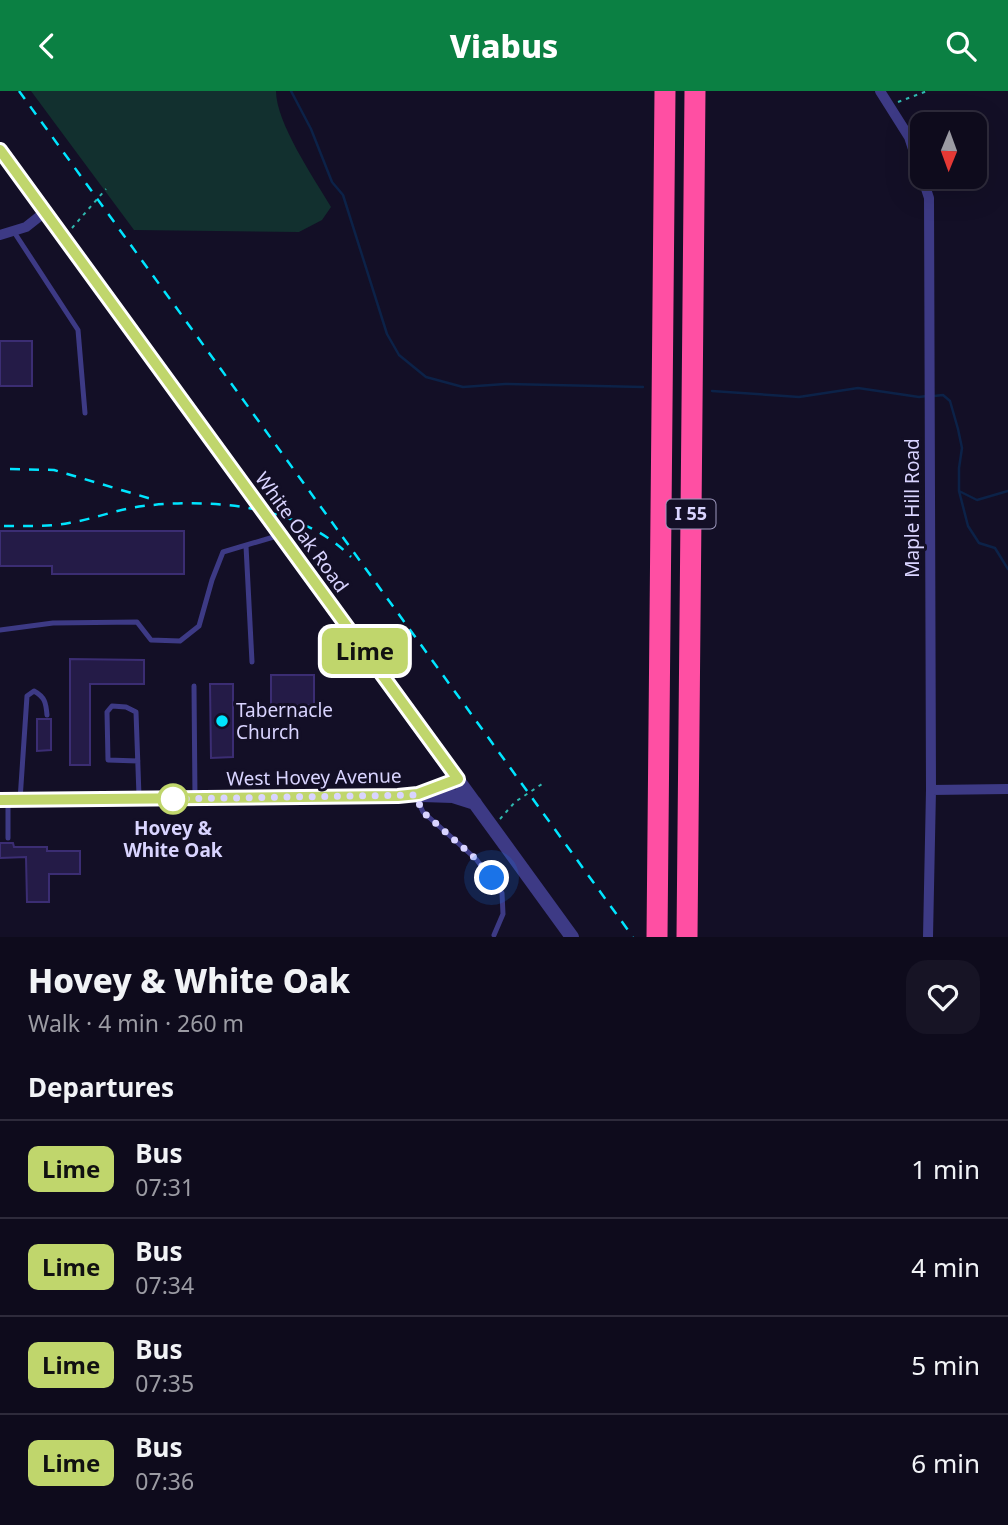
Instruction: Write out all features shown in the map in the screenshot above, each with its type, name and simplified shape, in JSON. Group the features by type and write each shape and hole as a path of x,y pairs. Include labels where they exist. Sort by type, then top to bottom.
{"highway":[{"name":"I 55","path":"657,937 665,91"},
{"name":"I 55","path":"687,937 695,91"}],"street":[{"name":"Maple Hill Road","path":"880,91 909,137 929,198 931,790 928,937"},
{"name":"White Oak Road","path":"0,150 572,937"},
{"path":"0,236 26,227 45,212"},
{"name":"West Hovey Avenue","path":"9,800 416,794 458,779"},
{"path":"931,790 1008,789"},
{"path":"416,794 453,796 475,803"}],"lane":[{"path":"14,232 78,330 85,413"},
{"path":"0,630 53,624 137,622 151,640 180,641 199,626 223,552 280,535"},
{"path":"246,546 252,662"},
{"path":"194,686 195,799"},
{"path":"8,838 9,800 27,696 34,691 39,694 46,702 47,715"},
{"path":"138,761 108,760 107,712 112,706 126,707 136,712 138,761 139,799"},
{"path":"416,794 423,812 476,859 502,893 503,914 494,935"}],"path":[{"path":"891,106 927,91"},
{"path":"63,237 106,190"},
{"path":"493,827 516,802 542,784"}],"green space":[{"path":"31,91 276,91 282,119 289,134 331,207 322,220 299,232 134,230"}],"building":[{"path":"0,341 32,341 32,386 0,386"},
{"path":"0,531 184,531 184,574 52,574 52,566 0,566"},
{"path":"70,659 144,660 144,684 90,684 90,765 70,765"},
{"path":"271,675 314,675 314,705 271,706"},
{"name":"Tabernacle Church","path":"210,684 233,684 233,757 211,758"},
{"path":"37,719 51,719 51,750 37,751"},
{"path":"0,843 13,843 14,847 47,847 47,851 80,851 80,874 49,874 49,902 27,902 26,857 0,858"}],"waterway":[{"path":"291,91 311,129 332,182 343,195 387,334 399,355 426,377 463,387 505,384 643,387"},
{"path":"712,391 799,397 858,388 927,396"},
{"path":"934,396 943,395 950,401 958,429 962,448 959,491 968,526 979,543 995,548 1008,569"},
{"path":"959,491 977,500 1008,491"}],"railway":[{"path":"19,91 633,937"},
{"path":"10,469 54,470 155,500"},
{"path":"4,526 61,524 143,506 197,503 226,505 254,509 307,526 351,557"}],"bus line":[{"name":"Lime","path":"0,150 458,779 418,794 398,796 0,800"}],"place":[{"name":"Tabernacle Church","path":"222,721"},
{"name":"Hovey & White Oak","path":"173,799"}],"route":[{"path":"173,799 167,799 415,795 423,812 459,842 492,878"}]}
